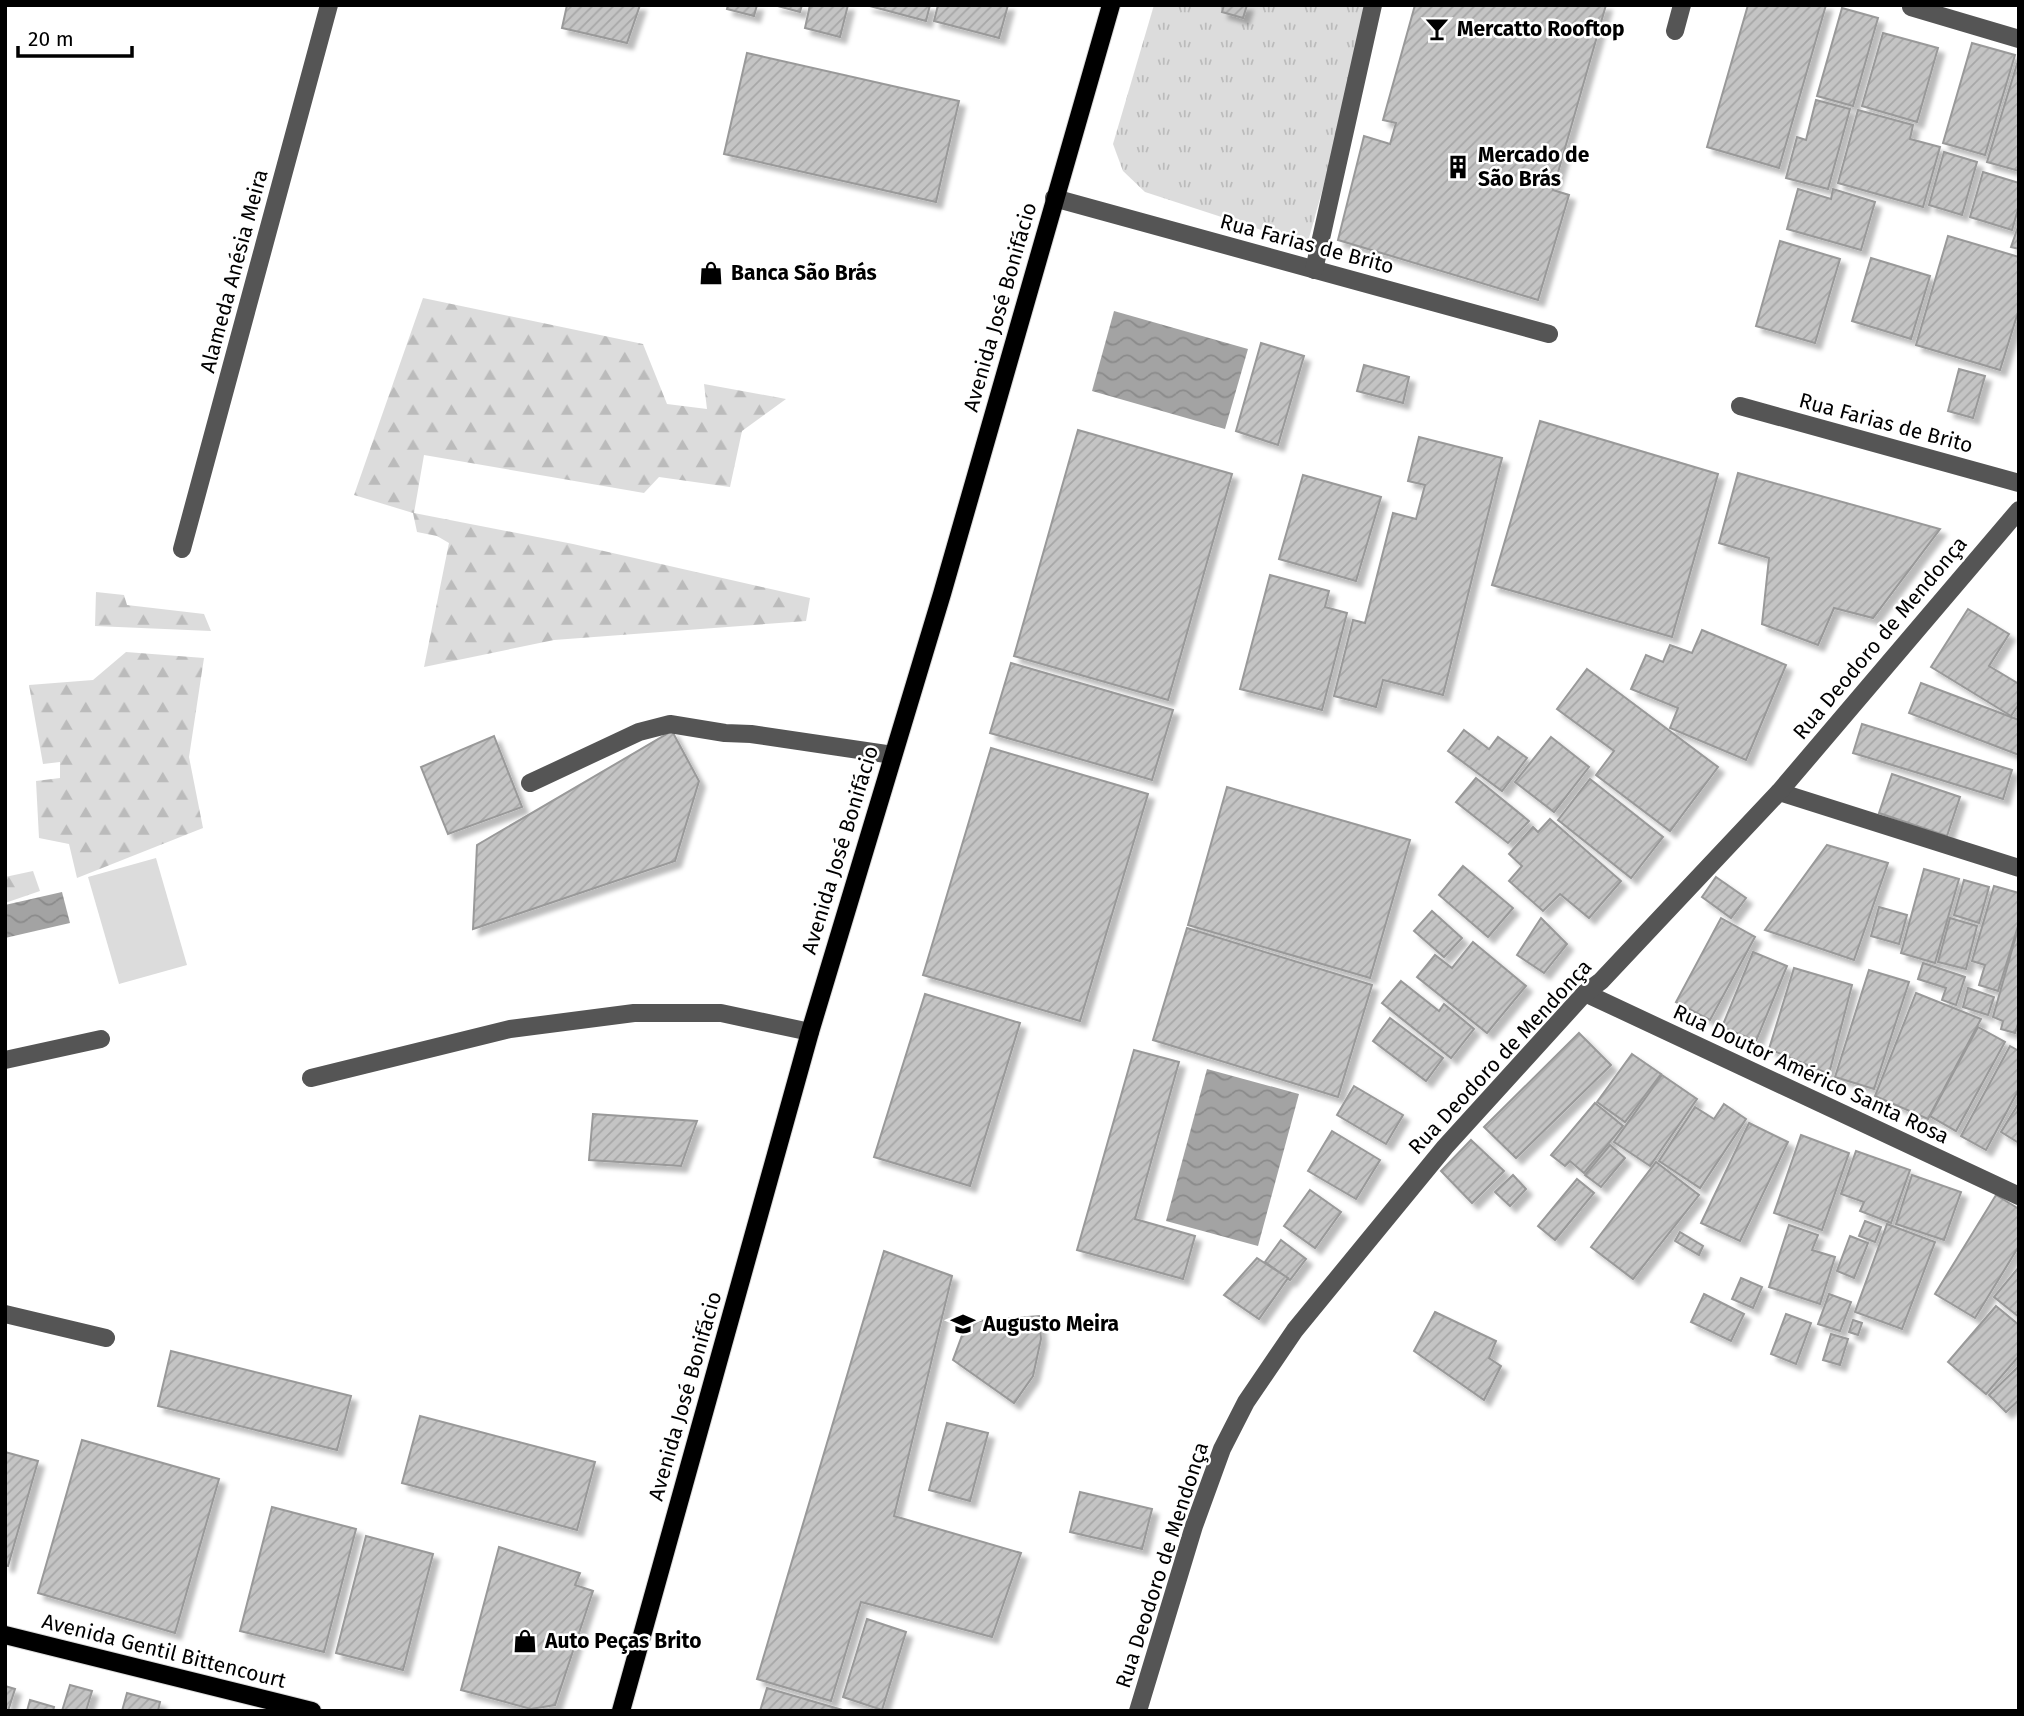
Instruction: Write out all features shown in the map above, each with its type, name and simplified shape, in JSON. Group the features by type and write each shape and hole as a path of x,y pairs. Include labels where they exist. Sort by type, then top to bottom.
{"main road":[{"name":"Avenida José Bonifácio","path":"621,1711 810,1032 942,594 1111,5"},
{"name":"Avenida Gentil Bittencourt","path":"5,1635 312,1711"}],"street":[{"name":"Alameda Anésia Meira","path":"182,549 329,5"},
{"path":"1314,270 1373,5"},
{"path":"1675,31 1682,5"},
{"path":"1911,7 2019,39"},
{"name":"Rua Farias de Brito","path":"1054,198 1549,334"},
{"name":"Rua Farias de Brito","path":"1740,406 2019,483"},
{"name":"Rua Deodoro de Mendonça","path":"1138,1711 1194,1526 1222,1449 1246,1402 1295,1329 1436,1158 1585,993 1601,981 1779,792 2019,510"},
{"path":"530,783 639,732 670,724 893,755"},
{"path":"1779,792 2019,868"},
{"name":"Rua Doutor Américo Santa Rosa","path":"1585,993 2019,1195"},
{"path":"311,1078 510,1029 634,1013 721,1013 810,1032"},
{"path":"5,1060 101,1039"},
{"path":"5,1314 106,1338"}],"green space":[{"path":"1154,5 1374,5 1307,245 1145,192 1123,171 1113,144"},
{"path":"423,298 643,344 667,404 707,409 704,384 786,399 742,431 730,487 659,477 644,493 424,455 414,513 573,544 810,598 806,621 554,640 424,667 449,543 437,536 417,532 413,513 354,495"},
{"path":"96,592 124,595 127,605 204,614 211,631 95,626"},
{"path":"126,652 204,658 189,757 203,828 77,878 69,844 39,838 36,781 60,778 60,762 43,764 29,685 93,680"},
{"path":"156,858 187,965 119,984 88,877"},
{"path":"33,871 40,891 5,903 5,877"}],"water":[{"path":"1114,311 1248,349 1225,429 1092,391"},
{"path":"62,892 70,923 5,938 5,905"},
{"path":"1207,1069 1299,1094 1258,1246 1166,1221"}],"building":[{"path":"567,5 640,5 627,43 562,28"},
{"path":"728,5 757,5 754,16 727,9"},
{"path":"774,5 802,5 800,12"},
{"path":"810,5 848,5 840,37 805,28"},
{"path":"866,5 930,5 926,21"},
{"path":"938,5 1008,5 999,38 934,21"},
{"path":"1224,5 1247,5 1243,18 1222,12"},
{"name":"Mercado de São Brás","path":"1415,5 1606,5 1553,190 1569,195 1538,300 1338,240 1364,136 1390,144 1396,123 1383,120"},
{"path":"1748,5 1826,5 1779,168 1707,147"},
{"path":"1842,8 1878,18 1853,106 1817,96"},
{"path":"1883,33 1938,48 1917,122 1862,106"},
{"path":"1972,43 2015,55 1985,155 1943,143"},
{"path":"747,53 959,101 936,202 724,154"},
{"path":"2019,64 2019,171 1987,162"},
{"path":"1816,100 1850,109 1828,189 1786,178 1797,137 1806,140"},
{"path":"1858,110 1913,125 1910,139 1940,147 1923,207 1838,183"},
{"path":"1944,152 1977,162 1962,215 1929,205"},
{"path":"1983,172 2019,183 2019,206 2012,230 1970,217"},
{"path":"1798,189 1831,199 1833,189 1875,202 1861,250 1787,229"},
{"path":"2019,224 2019,249 2011,247"},
{"path":"1948,236 2019,257 2019,309 2000,370 1916,345"},
{"path":"1780,241 1840,259 1815,343 1756,326"},
{"path":"1871,258 1930,276 1911,339 1852,321"},
{"path":"1261,343 1304,356 1278,445 1236,431"},
{"path":"1364,365 1409,377 1403,403 1357,391"},
{"path":"1959,369 1985,376 1973,418 1948,411"},
{"path":"1540,421 1718,474 1672,637 1492,585"},
{"path":"1078,430 1232,474 1168,700 1014,656"},
{"path":"1419,437 1502,458 1443,695 1383,680 1376,707 1334,696 1353,620 1365,623 1393,513 1416,519 1425,485 1408,481"},
{"path":"1738,473 1940,529 1873,618 1834,608 1818,645 1762,624 1769,558 1719,543"},
{"path":"1303,475 1381,497 1356,581 1279,559"},
{"path":"1270,575 1329,591 1325,607 1347,613 1322,710 1240,689"},
{"path":"1968,609 2009,634 1989,666 2019,684 2019,704 2011,716 1931,667"},
{"path":"1702,630 1786,665 1746,760 1670,728 1678,708 1631,689 1646,655 1663,662 1670,645 1692,653"},
{"path":"1011,663 1173,710 1152,780 990,733"},
{"path":"1587,669 1718,767 1670,831 1596,775 1614,751 1557,709"},
{"path":"1921,683 2019,720 2019,755 1909,713"},
{"path":"1862,724 2012,770 2003,799 1853,753"},
{"path":"1464,730 1489,749 1498,737 1527,758 1502,791 1448,751"},
{"path":"672,731 699,781 675,861 473,929 477,845"},
{"path":"494,736 522,807 448,834 421,767"},
{"path":"1551,737 1589,767 1554,812 1515,782"},
{"path":"991,748 1148,794 1080,1021 923,975"},
{"path":"1892,774 1960,797 1947,836 1879,813"},
{"path":"1476,778 1529,821 1508,843 1456,802"},
{"path":"1590,779 1663,837 1631,878 1558,820"},
{"path":"1227,787 1410,840 1370,978 1188,925"},
{"path":"1550,819 1621,881 1589,918 1560,894 1543,911 1509,881 1522,866 1509,854 1533,827 1538,832"},
{"path":"1827,845 1888,863 1854,960 1765,930"},
{"path":"1463,866 1513,908 1488,937 1439,895"},
{"path":"1924,869 1959,879 1935,963 1901,953"},
{"path":"1716,877 1746,898 1731,918 1702,897"},
{"path":"1964,880 1989,887 1979,923 1954,915"},
{"path":"1994,886 2019,893 2019,923 1998,991 1979,985 1985,965 1972,961"},
{"path":"1879,907 1907,915 1899,944 1871,936"},
{"path":"1432,911 1462,938 1444,957 1414,931"},
{"path":"1541,918 1567,944 1544,973 1517,955"},
{"path":"1721,918 1755,937 1710,1020 1676,1002"},
{"path":"1950,918 1977,926 1966,969 1938,962"},
{"path":"2019,925 2019,1021 2015,1033 2001,1029 2003,1021 1993,1017"},
{"path":"1187,928 1372,985 1338,1097 1153,1040"},
{"path":"1473,942 1526,986 1487,1033 1417,977 1435,955 1452,968"},
{"path":"1753,952 1787,966 1756,1041 1722,1027"},
{"path":"1923,963 1965,977 1956,1005 1942,1000 1946,988 1918,979"},
{"path":"1794,968 1852,985 1829,1074 1769,1049"},
{"path":"1869,970 1909,982 1874,1089 1835,1077"},
{"path":"1401,981 1439,1011 1444,1004 1474,1029 1451,1058 1382,1003"},
{"path":"1968,988 1994,997 1988,1015 1963,1007"},
{"path":"1916,993 1981,1019 1928,1119 1875,1096"},
{"path":"925,994 1020,1023 970,1186 874,1157"},
{"path":"1390,1018 1443,1058 1426,1081 1373,1041"},
{"path":"1978,1027 2005,1042 1956,1131 1930,1116"},
{"path":"1579,1033 1611,1065 1516,1158 1484,1127"},
{"path":"2010,1046 2019,1051 2019,1089 1986,1150 1961,1136"},
{"path":"1134,1050 1179,1062 1135,1219 1195,1236 1183,1279 1077,1250"},
{"path":"1632,1054 1661,1074 1625,1122 1597,1102"},
{"path":"1662,1075 1697,1099 1650,1166 1614,1142"},
{"path":"1354,1086 1403,1115 1386,1144 1337,1115"},
{"path":"1595,1103 1623,1126 1584,1173 1570,1161 1565,1166 1551,1155"},
{"path":"2019,1103 2019,1143 2001,1132"},
{"path":"1724,1104 1746,1119 1700,1188 1659,1161 1695,1107 1714,1119"},
{"path":"593,1114 697,1121 681,1166 589,1160"},
{"path":"1749,1123 1788,1142 1740,1241 1701,1223"},
{"path":"1332,1131 1380,1160 1356,1199 1308,1171"},
{"path":"1801,1135 1849,1153 1822,1230 1774,1213"},
{"path":"1471,1140 1504,1171 1472,1203 1441,1171"},
{"path":"1610,1145 1625,1158 1601,1187 1585,1175"},
{"path":"1856,1151 1910,1170 1891,1223 1860,1211 1864,1202 1841,1194"},
{"path":"1656,1162 1699,1195 1633,1279 1591,1247"},
{"path":"1513,1175 1526,1189 1510,1206 1495,1192"},
{"path":"1912,1175 1961,1192 1944,1240 1896,1224"},
{"path":"1577,1179 1594,1193 1555,1240 1538,1226"},
{"path":"1310,1190 1341,1212 1315,1248 1284,1226"},
{"path":"1996,1195 2019,1209 2019,1246 1975,1318 1935,1294"},
{"path":"1865,1221 1881,1227 1875,1242 1859,1236"},
{"path":"1887,1224 1935,1242 1902,1329 1855,1312"},
{"path":"1789,1225 1818,1235 1812,1250 1835,1257 1820,1304 1769,1287"},
{"path":"1680,1232 1703,1246 1699,1255 1675,1241"},
{"path":"1850,1236 1868,1243 1854,1278 1837,1271"},
{"path":"1281,1240 1306,1259 1290,1280 1265,1262"},
{"path":"884,1251 952,1276 894,1516 1021,1553 992,1637 861,1602 831,1701 757,1679"},
{"path":"1257,1258 1288,1278 1259,1319 1224,1295"},
{"path":"2019,1267 2019,1317 1994,1297"},
{"path":"1741,1278 1762,1287 1753,1308 1732,1299"},
{"path":"1704,1294 1744,1314 1731,1341 1691,1322"},
{"path":"1829,1294 1851,1302 1840,1331 1818,1324"},
{"path":"1996,1306 2019,1325 2019,1356 1986,1394 1948,1362"},
{"path":"1435,1312 1496,1341 1489,1358 1501,1366 1484,1400 1414,1351"},
{"path":"1786,1314 1811,1323 1796,1364 1771,1354"},
{"path":"1039,1316 1041,1339 1033,1376 1014,1403 953,1360 967,1322"},
{"path":"1853,1320 1862,1323 1858,1335 1849,1332"},
{"path":"1831,1334 1848,1339 1840,1365 1823,1360"},
{"path":"171,1351 351,1396 337,1450 158,1406"},
{"path":"2019,1366 2019,1400 2006,1412 1989,1395"},
{"path":"420,1416 595,1462 577,1530 402,1483"},
{"path":"947,1423 988,1433 970,1501 929,1490"},
{"path":"82,1440 219,1479 175,1633 38,1593"},
{"path":"5,1452 38,1461 8,1566 5,1565"},
{"path":"1080,1492 1152,1509 1142,1549 1070,1532"},
{"path":"272,1507 356,1529 324,1652 240,1631"},
{"path":"366,1536 433,1554 403,1670 336,1653"},
{"name":"Auto Peças Brito","path":"499,1547 580,1573 575,1585 593,1591 555,1705 531,1709 461,1690"},
{"path":"867,1619 906,1632 882,1710 843,1697"},
{"path":"70,1685 92,1691 86,1711 62,1711"},
{"path":"5,1686 15,1689 8,1711 5,1711"},
{"path":"767,1688 846,1711 760,1711"},
{"path":"127,1693 160,1702 158,1711 122,1711"},
{"path":"30,1700 54,1707 53,1711 27,1711"}],"place":[{"name":"Mercatto Rooftop","path":"1437,29"},
{"name":"Mercado de São Brás","path":"1458,167"},
{"name":"Banca São Brás","path":"711,273"},
{"name":"Augusto Meira","path":"963,1324"},
{"name":"Auto Peças Brito","path":"525,1641"}]}
